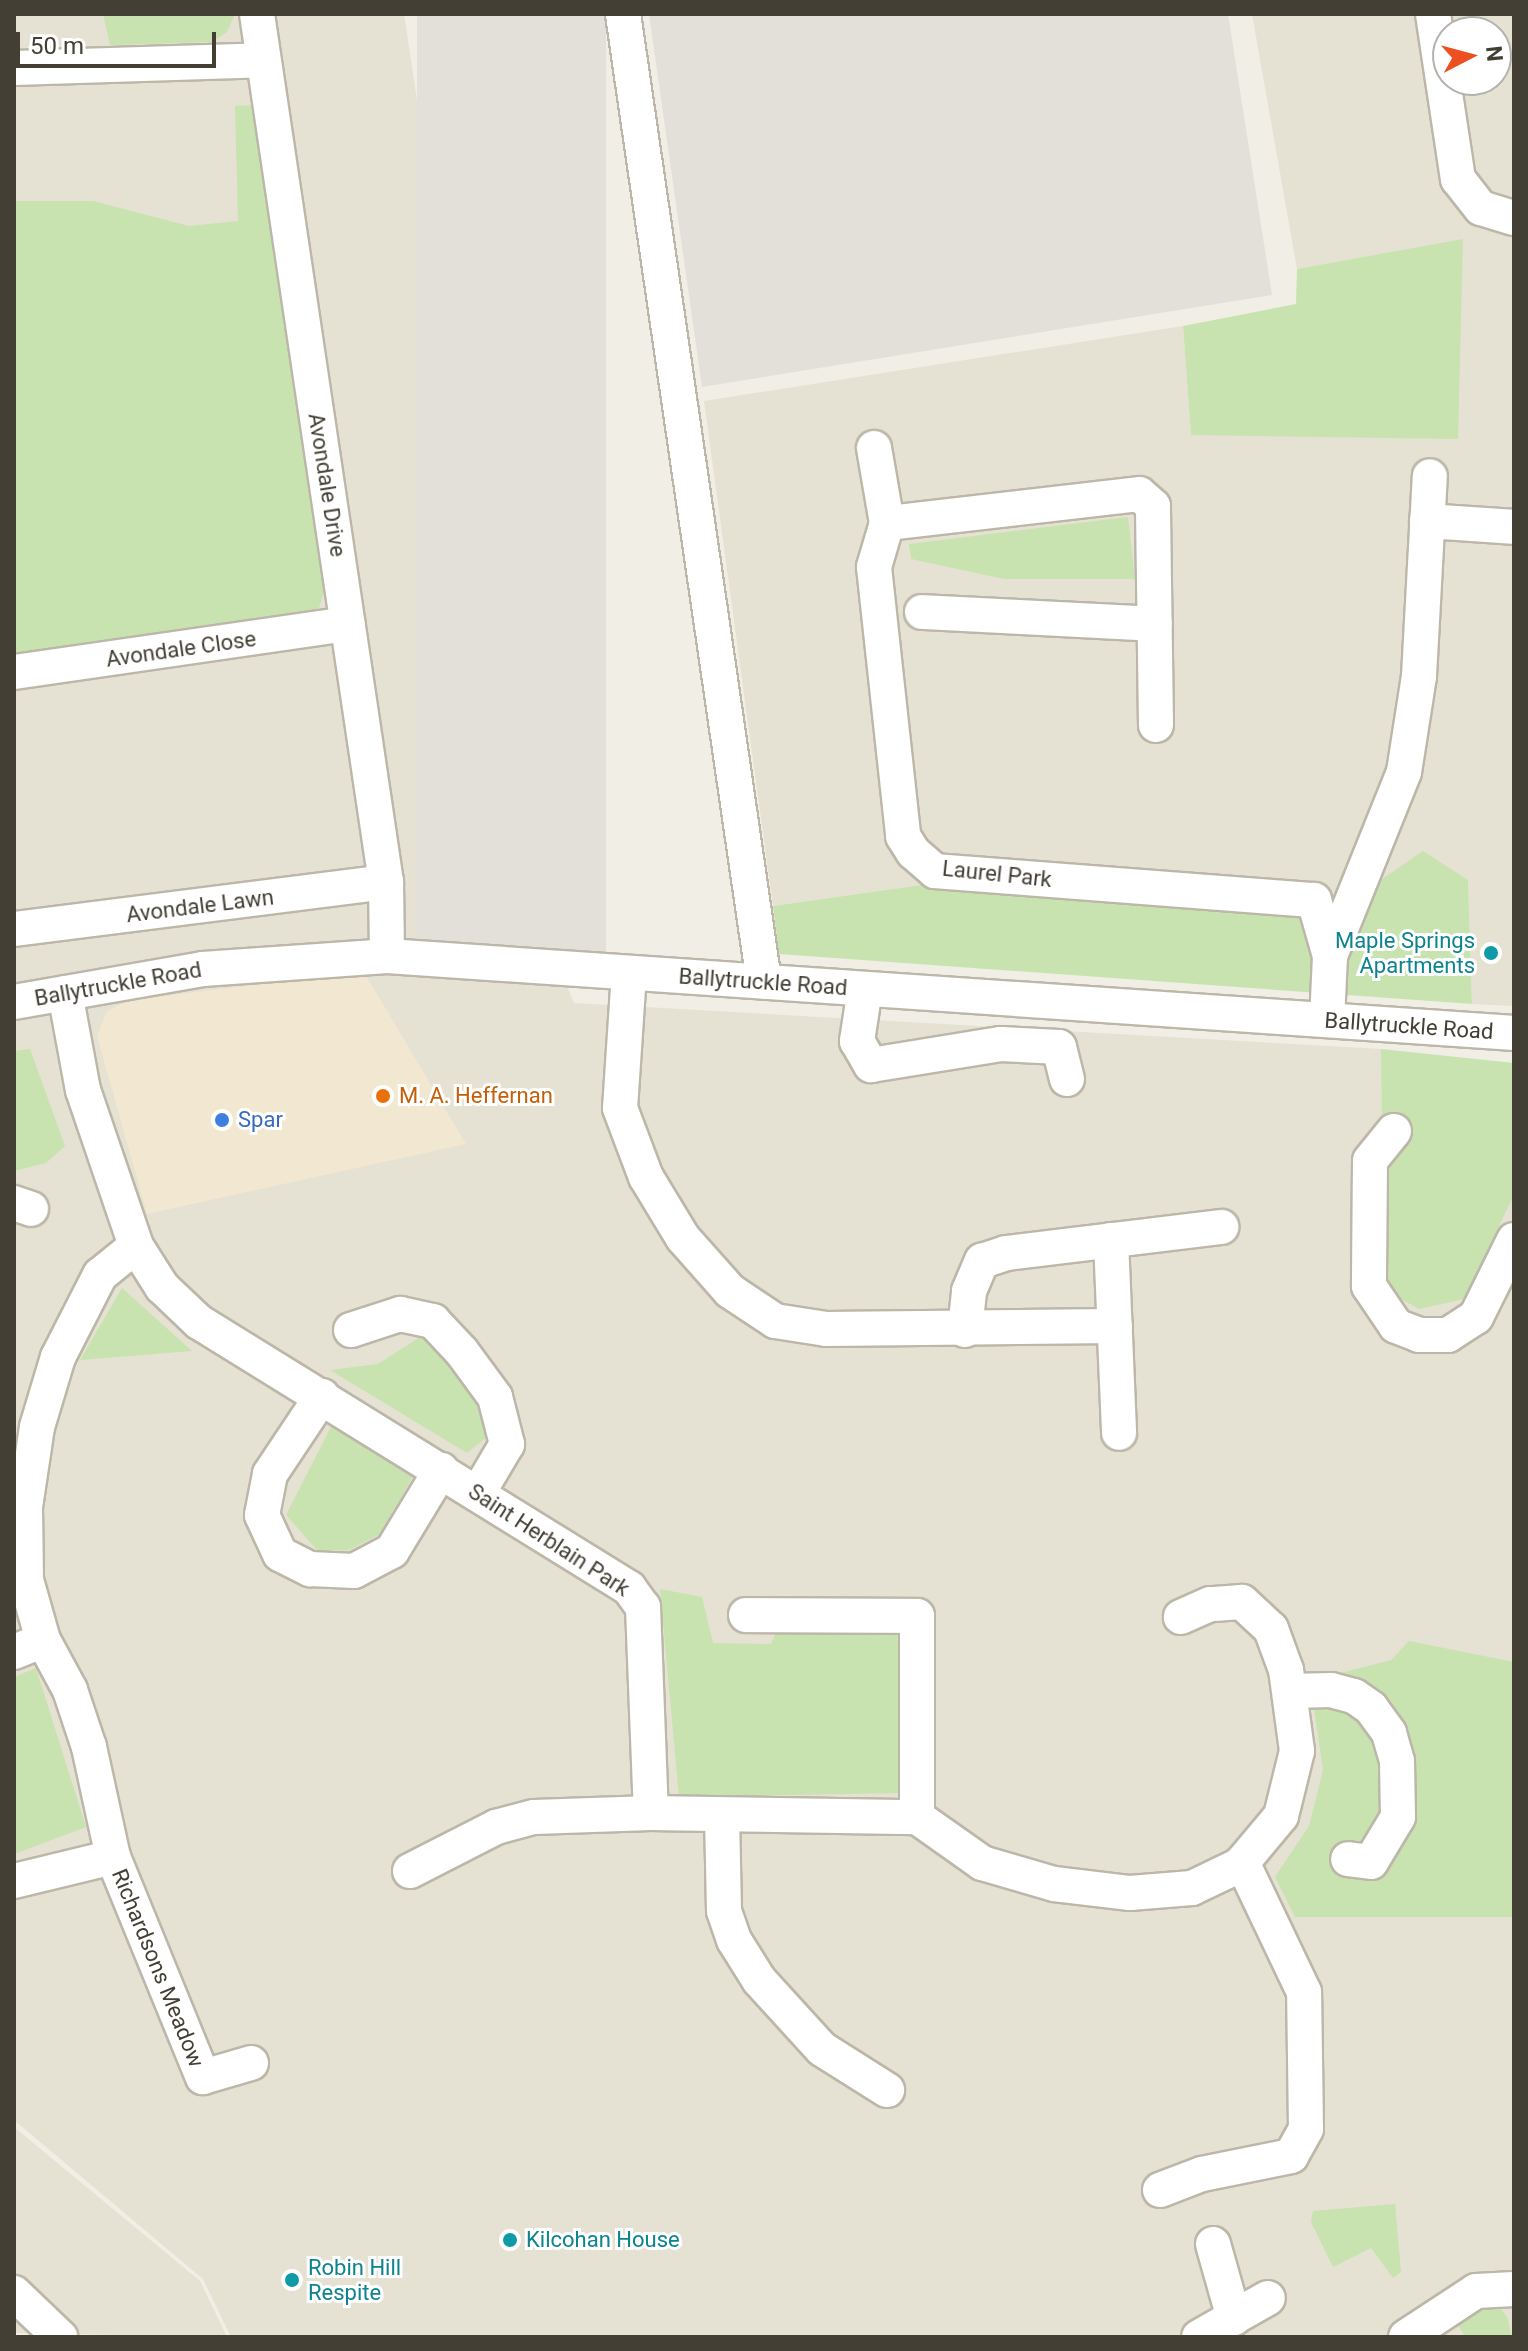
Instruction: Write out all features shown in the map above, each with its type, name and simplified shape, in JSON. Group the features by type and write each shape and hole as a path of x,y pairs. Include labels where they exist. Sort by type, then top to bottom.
{"street":[{"name":"Avondale Drive","path":"257,14 386,882 387,956"},
{"path":"623,14 764,982"},
{"path":"1433,14 1458,179 1481,208 1514,218"},
{"path":"14,68 262,60"},
{"name":"Laurel Park","path":"874,448 887,523 874,567 903,836 913,852 935,871 1314,900 1330,956 1327,1020"},
{"name":"Laurel Park","path":"1330,956 1404,772 1419,676 1430,476"},
{"path":"887,523 1139,494 1153,506 1156,725"},
{"path":"1427,521 1514,527"},
{"path":"922,612 1155,624"},
{"name":"Avondale Close","path":"14,672 348,624"},
{"name":"Avondale Lawn","path":"14,929 386,882"},
{"name":"Ballytruckle Road","path":"14,1002 225,966 387,956 1514,1033"},
{"path":"629,973 620,1108 646,1177 683,1238 730,1291 775,1321 826,1329 965,1330 1115,1326"},
{"path":"865,989 857,1041 871,1065 1001,1044 1059,1047 1067,1079"},
{"name":"Saint Herblain Park","path":"65,993 83,1090 136,1246 162,1287 199,1322 629,1588 643,1607 651,1813"},
{"path":"1394,1131 1370,1161 1369,1286 1396,1326 1419,1335 1448,1335 1476,1317 1514,1240"},
{"path":"965,1330 969,1291 982,1261 1006,1253 1221,1227"},
{"path":"1111,1240 1119,1433"},
{"name":"Richardsons Meadow","path":"136,1246 100,1275 83,1300 37,1427 25,1507 28,1646 75,1704 113,1857 203,2077 251,2063"},
{"path":"351,1330 400,1314 433,1321 462,1352 495,1397 507,1444 478,1493"},
{"path":"322,1396 270,1474 262,1515 280,1554 310,1569 354,1571 392,1551 441,1470"},
{"path":"410,1871 496,1827 534,1817 651,1813 917,1817 982,1863 1054,1884 1130,1893 1192,1888 1242,1862 1281,1816 1297,1751 1290,1691 1271,1629 1242,1602 1210,1604 1181,1617"},
{"path":"746,1615 917,1616 917,1817"},
{"path":"1290,1691 1354,1696 1371,1708 1389,1733 1397,1761 1398,1817 1371,1862 1348,1859"},
{"path":"722,1815 724,1911 734,1940 759,1980 822,2049 887,2090"},
{"name":"Richardsons Meadow","path":"14,1881 113,1857"},
{"path":"1160,2190 1202,2174 1291,2156 1306,2129 1304,1992 1242,1862"},
{"path":"1213,2244 1234,2318"},
{"path":"1406,2337 1476,2291 1514,2289"},
{"path":"14,2293 60,2337"},
{"path":"1199,2337 1268,2298"}],"shaded area":[{"path":"14,14 404,14 542,927 574,1003 1381,1049 1383,1288 1514,1195 1514,2337 231,2337 203,2279 14,2120"},
{"path":"417,14 606,14 606,953 417,953"},
{"path":"649,14 1228,14 1272,295 702,387"},
{"path":"1252,14 1514,14 1514,1006 1472,1004 1468,880 1334,912 921,885 773,906 704,401 1183,326 1191,435 1463,240 1297,269"},
{"path":"367,977 466,1144 147,1214 97,1036 107,1011 131,1000 295,980"},
{"path":"14,2127 200,2281 227,2337 14,2333"}],"green space":[{"path":"103,14 235,14 227,32 212,42 110,45"},
{"path":"251,105 328,578 319,608 290,621 14,659 14,201 93,201 189,226 238,221 235,106"},
{"path":"1463,239 1458,439 1191,435 1183,326 1296,304 1297,269"},
{"path":"1128,517 1135,579 1004,579 911,559 909,544"},
{"path":"1423,851 1468,880 1472,1004 779,954 773,906 921,885 1334,912"},
{"path":"30,1049 65,1146 46,1163 14,1171 14,1051"},
{"path":"1381,1049 1514,1063 1514,1195 1464,1299 1419,1309 1383,1289"},
{"path":"122,1288 192,1351 80,1360"},
{"path":"423,1335 489,1414 486,1438 467,1453 330,1370 378,1364"},
{"path":"334,1421 417,1469 380,1534 349,1550 318,1551 286,1515"},
{"path":"660,1589 702,1597 713,1643 771,1644 779,1626 898,1626 901,1793 679,1797"},
{"path":"1409,1641 1514,1662 1514,1917 1295,1917 1275,1877 1309,1826 1323,1770 1310,1681 1391,1660"},
{"path":"36,1668 86,1827 14,1854 14,1677"},
{"path":"1395,2204 1401,2272 1393,2278 1371,2248 1333,2267 1311,2222 1313,2211"},
{"path":"1486,2303 1497,2304 1507,2317 1512,2337 1465,2337 1455,2319"}],"place":[{"name":"Maple Springs Apartments","path":"1491,953"},
{"name":"M. A. Heffernan","path":"383,1096"},
{"name":"Spar","path":"222,1120"},
{"name":"Kilcohan House","path":"510,2240"},
{"name":"Robin Hill Respite","path":"292,2280"}]}
